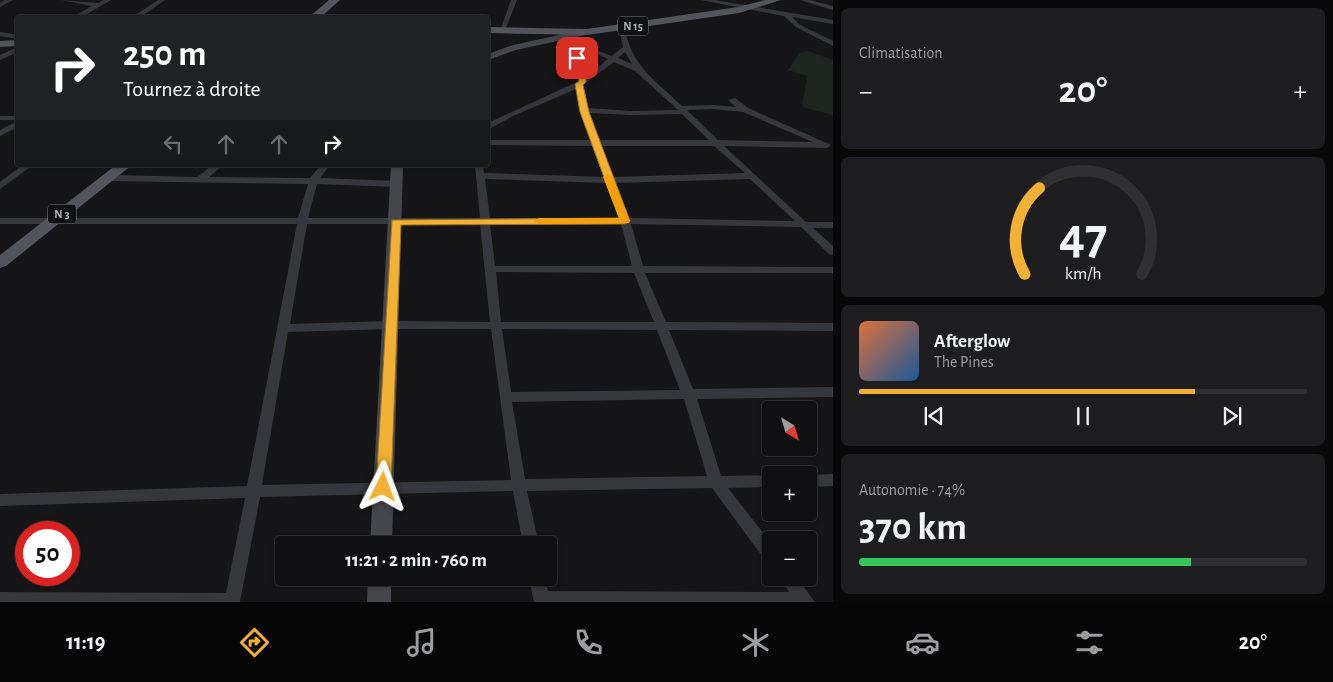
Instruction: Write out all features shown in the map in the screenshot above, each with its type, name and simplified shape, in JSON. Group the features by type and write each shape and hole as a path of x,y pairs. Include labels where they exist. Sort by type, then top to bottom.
{"main road":[{"path":"317,15 335,0"},
{"name":"N 15","path":"490,30 587,32 751,8 776,0"},
{"path":"534,31 544,38 535,43"},
{"path":"490,56 535,43 587,32"},
{"path":"0,44 15,43"},
{"name":"N 3","path":"0,263 122,167"},
{"path":"381,536 398,167"},
{"path":"379,602 380,586"}],"street":[{"path":"0,5 10,0"},
{"path":"64,0 99,5"},
{"path":"80,15 108,0"},
{"path":"139,15 162,0"},
{"path":"502,30 514,0"},
{"path":"704,0 833,22"},
{"path":"803,0 833,8"},
{"path":"702,16 715,1"},
{"path":"785,15 798,26 833,44"},
{"path":"622,28 626,48 638,69 716,143 728,151 833,252"},
{"path":"0,34 15,36"},
{"path":"569,36 591,50 638,69"},
{"path":"582,43 576,51 582,71 581,83 584,110 625,221 638,268 663,326 689,395 716,482 762,543"},
{"path":"490,125 513,112 550,98 581,83 626,48"},
{"path":"0,58 15,50"},
{"path":"732,100 745,110 830,146"},
{"path":"584,110 631,113 713,107 745,110"},
{"path":"0,118 15,118"},
{"path":"0,134 15,125"},
{"path":"490,143 716,143 830,146"},
{"path":"2,183 26,167"},
{"path":"200,179 216,167"},
{"path":"0,600 232,601 302,222 313,181 323,167"},
{"path":"529,536 505,397 484,221 480,171 609,180 752,176"},
{"path":"108,178 397,184"},
{"path":"0,221 625,221 833,225"},
{"path":"490,269 833,270"},
{"path":"283,328 391,325 833,327"},
{"path":"505,397 833,392"},
{"path":"817,481 833,480"},
{"path":"0,500 254,490 762,481"},
{"path":"539,586 542,601 806,601"},
{"path":"794,586 806,601"}],"shaded area":[{"path":"808,51 833,60 833,115 802,107 807,76 788,70 799,53"}],"slow traffic":[{"path":"539,221 625,221 608,177"}],"route":[{"path":"383,487 396,222 625,221 584,112 579,84 583,82 582,71 577,58"}]}
